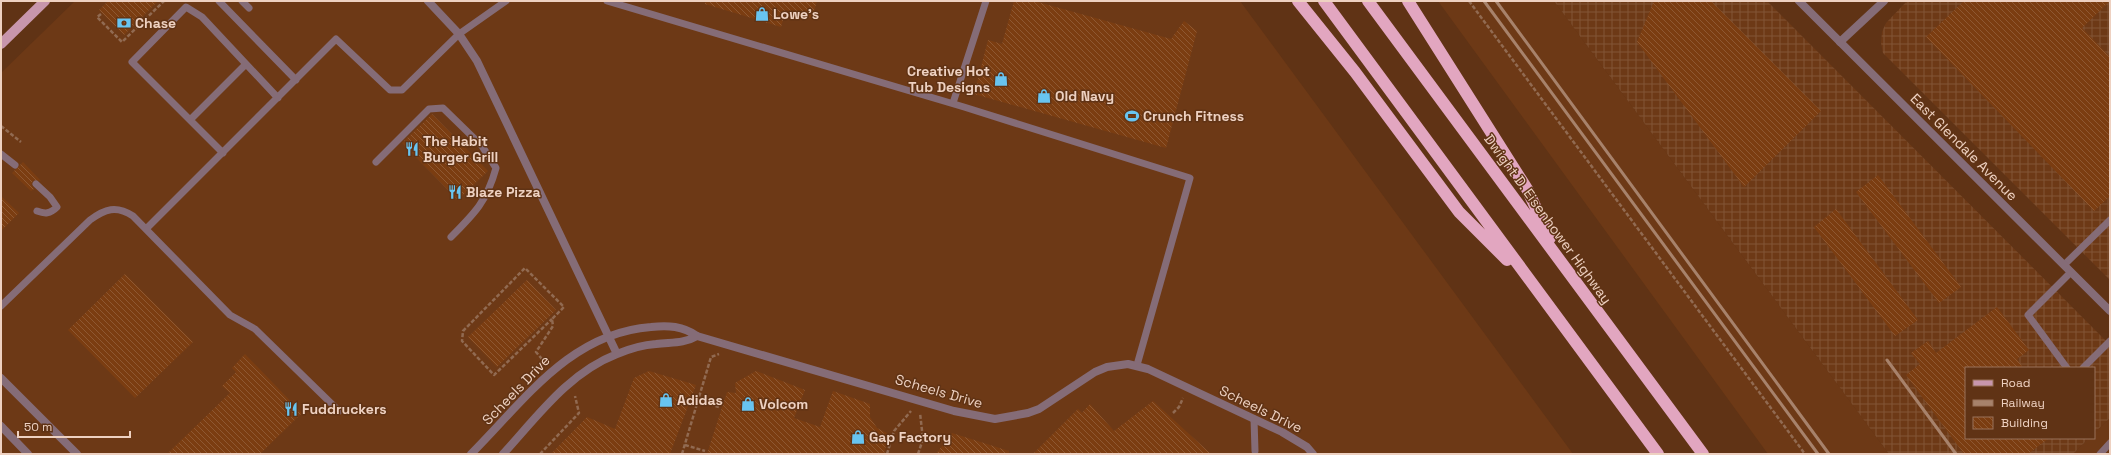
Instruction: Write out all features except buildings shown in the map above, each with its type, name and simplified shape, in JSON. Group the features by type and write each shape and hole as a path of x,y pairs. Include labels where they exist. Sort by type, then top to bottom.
{"highway":[{"path":"1298,1 1355,72 1459,212 1536,289"},
{"path":"1324,1 1658,454"},
{"name":"Dwight D. Eisenhower Highway","path":"1368,1 1704,454"},
{"path":"1408,1 1527,188 1562,263"}],"main road":[{"path":"1,44 45,1"}],"street":[{"path":"428,1 459,34 478,61 617,354"},
{"name":"East Glendale Avenue","path":"1799,1 2110,311"},
{"path":"1840,42 1884,1"},
{"name":"Scheels Drive","path":"471,454 552,370 580,350 608,335 629,329 662,326 687,328 697,336 954,411 994,419 1015,416 1040,409 1083,378 1107,367 1128,364 1137,365 1163,375 1298,441 1313,454"},
{"path":"503,454 571,381 595,364 617,354 655,344 687,342 697,336"},
{"path":"1,378 77,454"},
{"path":"1,426 28,454"}],"lane":[{"path":"219,1 296,80"},
{"path":"242,1 249,8"},
{"path":"146,229 336,39 390,90 402,90 459,34 506,1"},
{"path":"607,1 953,103 1190,178 1137,365"},
{"path":"953,103 986,1"},
{"path":"223,153 132,62 186,7 202,17 278,98"},
{"path":"190,120 246,64"},
{"path":"376,162 429,108 443,108 482,146 496,168 491,189 476,212 451,237"},
{"path":"1,154 15,165"},
{"path":"36,184 50,197 57,207 52,212 44,213 36,211"},
{"path":"1,306 90,220 102,211 114,208 124,210 133,216 230,316 255,329 339,411"},
{"path":"2064,265 2110,220"},
{"path":"2066,367 2028,315 2071,272"},
{"path":"2084,367 2110,341"},
{"path":"1254,419 1255,451"}],"path":[{"path":"100,14 97,17 122,42 164,1"},
{"path":"1469,1 1805,454"},
{"path":"1,126 21,142"},
{"path":"525,268 564,307 552,319 494,375 462,341 463,331 525,268"},
{"path":"542,358 536,352 553,326 552,319"},
{"path":"682,454 711,358 721,353"},
{"path":"1173,413 1179,407 1184,395"},
{"path":"540,454 579,413 575,396"},
{"path":"698,400 719,407"},
{"path":"887,454 894,431 911,410"},
{"path":"918,454 923,439 920,413"},
{"path":"684,445 705,451"}],"shaded area":[{"path":"75,1 1240,1 1573,454 1,454 1,73"},
{"path":"1438,1 1554,1 1889,454 1768,454"},
{"path":"1554,1 1767,1 2110,345 2110,418 2095,432 2095,367 1965,367 1965,439 2088,439 2073,454 1889,454"},
{"path":"1907,1 2110,1 2110,280 1883,53 1881,43 1882,32 1886,23"},
{"path":"2110,418 2110,454 2073,454 2088,439 2095,439 2095,432"}],"railway":[{"path":"1484,1 1818,454"},
{"path":"1496,1 1829,454"},
{"path":"1887,360 1956,454"}],"place":[{"name":"Lowe's","path":"762,14"},
{"name":"Chase","path":"124,23"},
{"name":"Creative Hot Tub Designs","path":"1001,79"},
{"name":"Old Navy","path":"1044,96"},
{"name":"Crunch Fitness","path":"1132,116"},
{"name":"The Habit Burger Grill","path":"412,149"},
{"name":"Blaze Pizza","path":"455,192"},
{"name":"Adidas","path":"666,400"},
{"name":"Volcom","path":"748,404"},
{"name":"Fuddruckers","path":"291,409"},
{"name":"Gap Factory","path":"858,437"}]}
